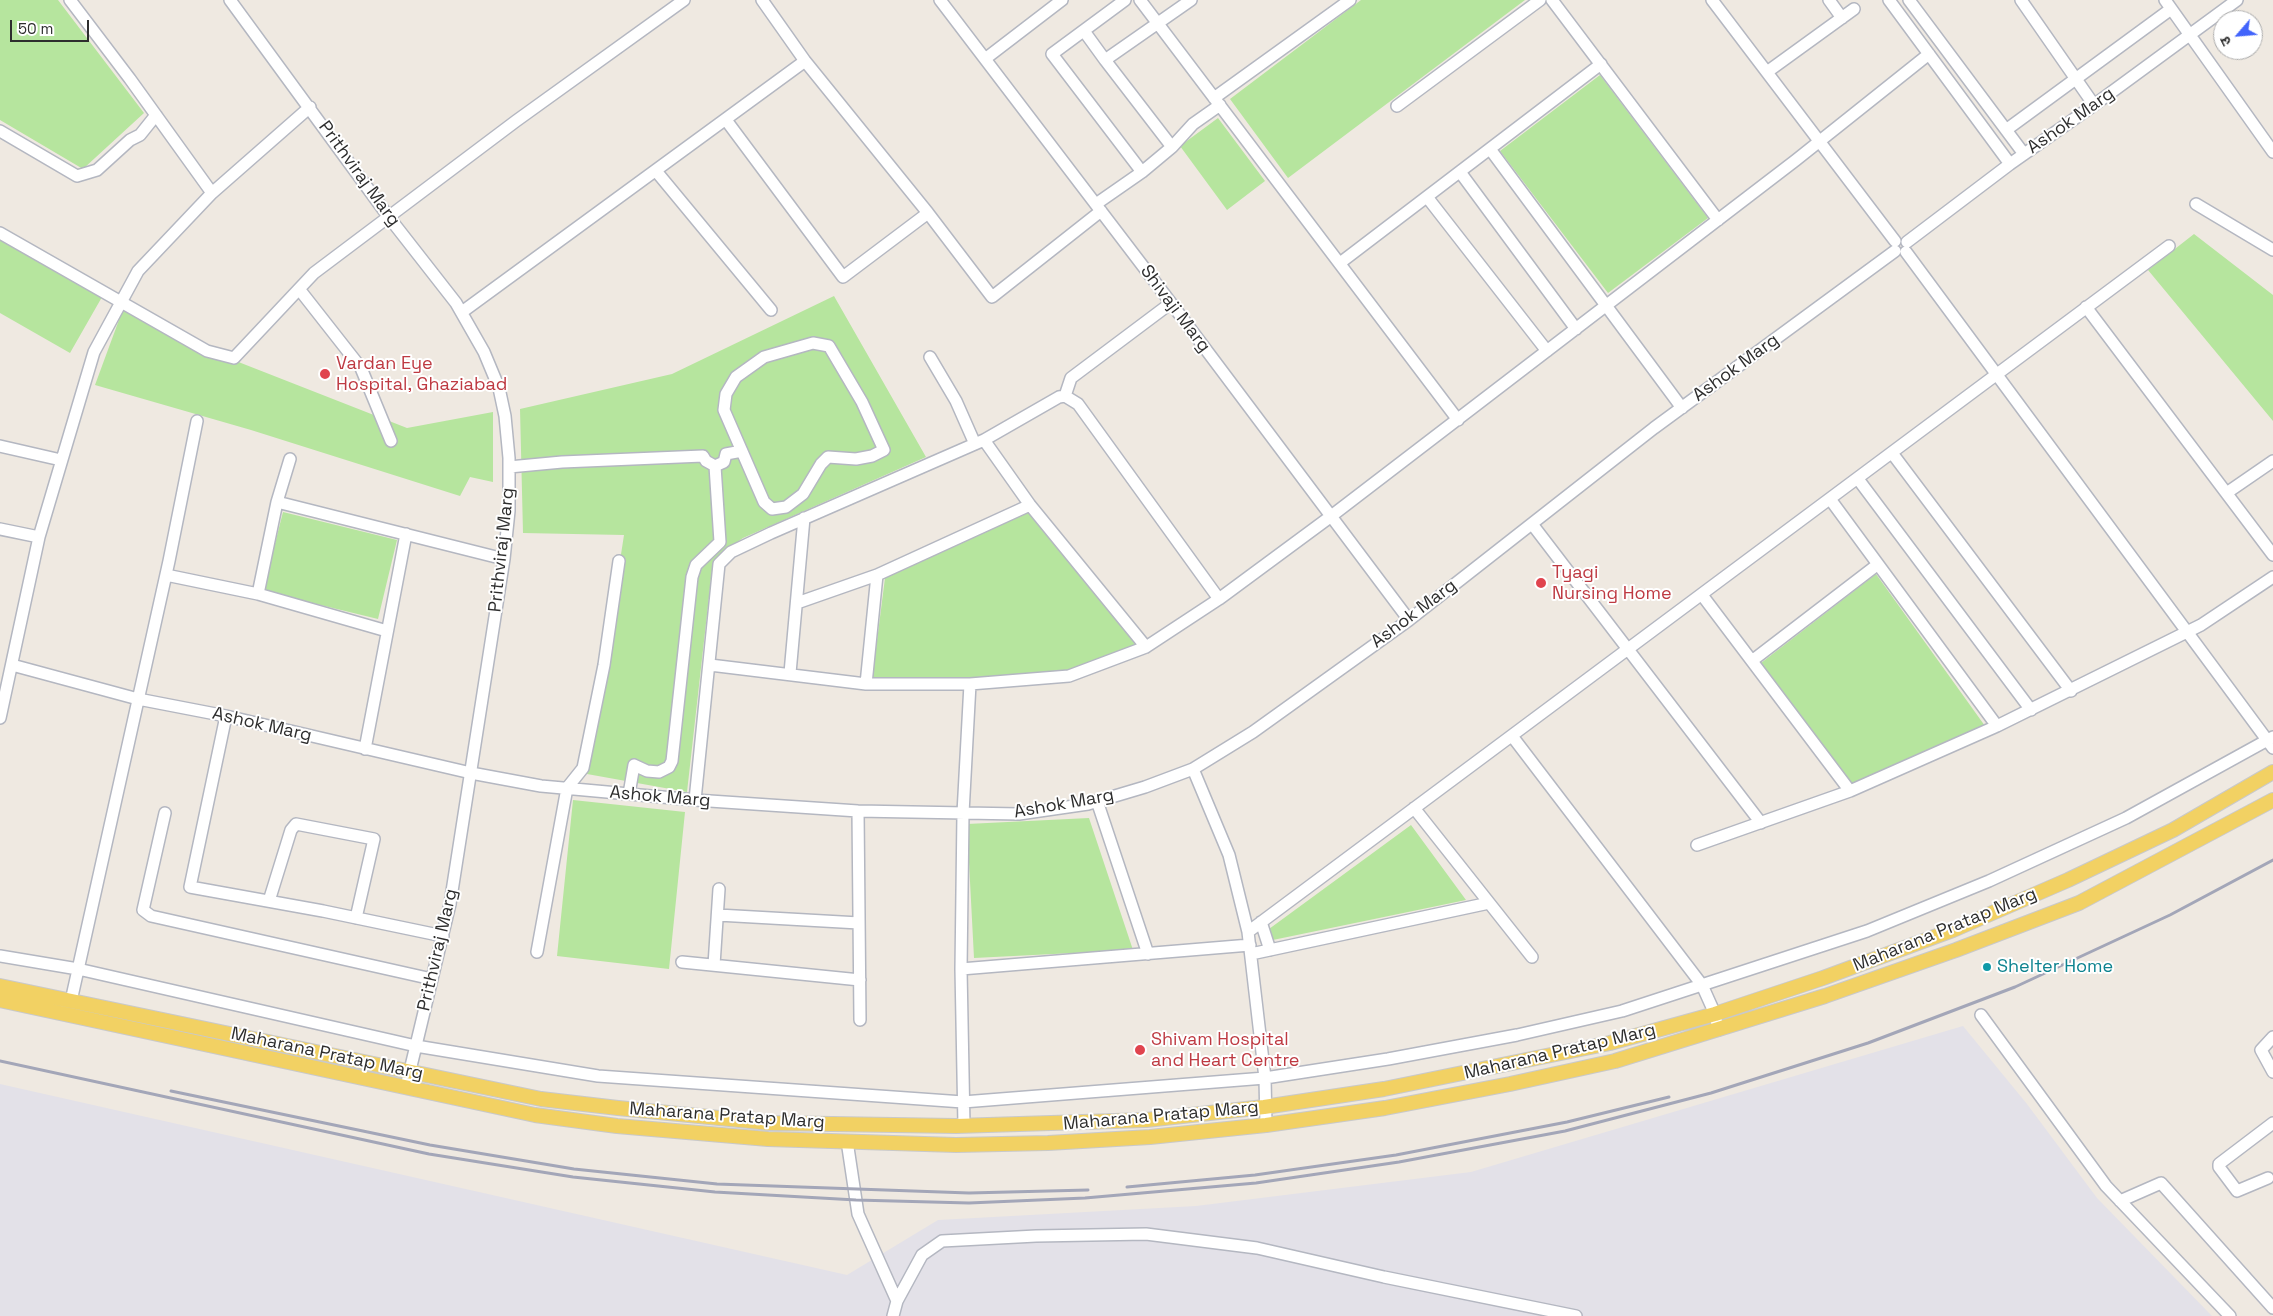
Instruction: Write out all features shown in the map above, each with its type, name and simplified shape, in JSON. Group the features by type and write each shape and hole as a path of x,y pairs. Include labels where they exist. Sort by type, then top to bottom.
{"main road":[{"name":"Maharana Pratap Marg","path":"0,986 541,1099 770,1123 964,1126 1146,1120 1264,1107 1384,1089 1610,1043 1715,1014 1823,978 1953,930 2068,880 2173,830 2273,772"},
{"name":"Maharana Pratap Marg","path":"0,1000 535,1115 616,1126 714,1136 956,1145 1048,1143 1150,1137 1266,1125 1385,1108 1510,1084 1615,1061 1718,1030 1938,957 2079,902 2273,800"}],"street":[{"path":"70,0 212,193"},
{"name":"Prithviraj Marg","path":"230,0 388,216 462,312 484,352 498,388 505,416 509,467 509,511 504,558 450,904 416,1046 408,1071 406,1088"},
{"path":"0,233 207,351 234,358 314,273 388,216 684,0"},
{"path":"762,0 805,61 928,213 992,297 1172,147 1181,135 1217,101 1350,0"},
{"name":"Shivaji Marg","path":"940,0 1172,303 1330,517 1409,620"},
{"path":"985,59 1047,5 1062,0"},
{"path":"1125,0 1052,54 1142,172"},
{"path":"1140,0 1458,420"},
{"path":"1105,60 1191,0"},
{"path":"1397,106 1540,0"},
{"path":"1552,0 1718,220"},
{"path":"0,956 78,969 416,1046 598,1076 963,1102 1265,1078 1388,1059 1517,1035 1622,1011 1867,931 1989,881 2126,818 2271,742 2187,632 1901,246 1712,0"},
{"path":"1829,0 1842,18"},
{"path":"1889,0 2010,164"},
{"path":"1909,0 2024,154"},
{"name":"Ashok Marg","path":"12,665 138,698 226,716 471,773 567,788 695,800 858,811 1019,814 1097,801 1145,788 1193,769 1253,732 1409,620 1682,408 2010,164 2190,36 2237,0"},
{"path":"2026,2 2094,105"},
{"path":"2006,130 2076,79 2168,4 2273,152"},
{"path":"1767,72 1854,9"},
{"path":"1084,31 1172,147"},
{"path":"710,665 790,673 866,684 970,684 1069,676 1146,647 1220,599 1330,517 1718,220 1929,54"},
{"path":"462,312 805,61"},
{"path":"1340,264 1601,64"},
{"path":"0,718 39,537 94,352 138,271 212,193 310,107"},
{"path":"0,131 77,176 97,170 130,140 140,134 156,115"},
{"path":"726,120 843,277 928,213"},
{"path":"1490,149 1682,408"},
{"path":"656,171 771,310"},
{"path":"1460,172 1576,329"},
{"path":"1426,197 1547,351"},
{"path":"2196,204 2273,250"},
{"path":"1248,932 2169,246"},
{"path":"299,289 361,368 391,440"},
{"path":"1065,396 1071,378 1172,303"},
{"path":"2086,307 2228,492 2273,555"},
{"path":"813,343 829,346 862,402 884,450 872,456 856,460 828,457 821,464 803,494 786,508 772,509 764,502 742,451 724,410 726,394 736,377 764,357 813,343"},
{"path":"930,357 980,442 1146,647"},
{"path":"695,800 719,564 730,552 980,442 1055,398 1065,396 1078,404 1220,599"},
{"path":"71,1001 166,576 197,421"},
{"path":"0,446 61,460"},
{"path":"509,467 562,462 645,460 703,456 706,462 715,466 724,462 726,454 742,451"},
{"path":"1892,453 2071,691"},
{"path":"258,594 277,502 290,459"},
{"path":"2228,492 2273,461"},
{"path":"629,794 634,765 647,771 659,772 670,767 672,761 692,577 696,565 720,542 715,466"},
{"path":"1858,479 2031,710"},
{"path":"1830,499 1997,726"},
{"path":"277,502 504,558"},
{"path":"796,603 876,575 1030,505"},
{"path":"790,673 804,518"},
{"path":"1532,524 1761,823"},
{"path":"0,529 39,537"},
{"path":"365,749 406,534"},
{"path":"537,952 567,788 583,768 604,665 619,561"},
{"path":"1753,660 1877,565"},
{"path":"866,684 876,575"},
{"path":"166,576 258,594 387,631"},
{"path":"1698,845 1850,791 1997,726 2187,632 2273,577"},
{"path":"1702,595 1753,660 1850,791"},
{"path":"964,1126 961,969 963,813 970,684"},
{"path":"226,716 190,887 443,936"},
{"path":"1512,736 1702,985 1715,1014 1718,1030"},
{"path":"1193,769 1229,856 1248,932 1265,1078 1264,1107 1266,1125"},
{"path":"1097,801 1148,954"},
{"path":"1414,808 1532,957"},
{"path":"858,811 860,1020"},
{"path":"165,813 143,910 151,916 432,979"},
{"path":"269,901 291,830 296,824 374,838 356,918"},
{"path":"714,965 719,889"},
{"path":"961,969 1148,954 1270,950 1489,903"},
{"path":"718,915 859,923"},
{"path":"1261,922 1270,950"},
{"path":"682,962 860,980"},
{"path":"1981,1016 2106,1186 2230,1316"},
{"path":"2273,1037 2261,1050 2273,1072"},
{"path":"2271,1179 2237,1191 2219,1167 2219,1164 2273,1123"},
{"path":"847,1141 858,1214 897,1301"},
{"path":"2120,1201 2161,1183 2273,1308"},
{"path":"893,1316 897,1301 922,1255 942,1241 1146,1234 1258,1248 1384,1277 1576,1316"}],"shaded area":[{"path":"1963,1026 2027,1104 2097,1198 2212,1316 0,1316 0,1084 847,1275 938,1220 1196,1206 1471,1172"}],"green space":[{"path":"0,0 58,0 144,113 83,169 0,120"},
{"path":"1361,0 1525,0 1288,178 1230,99"},
{"path":"1600,75 1708,218 1608,293 1500,151"},
{"path":"1218,118 1265,181 1227,210 1180,146"},
{"path":"2194,234 2273,295 2273,421 2148,270"},
{"path":"0,238 102,297 70,353 0,313"},
{"path":"834,296 926,457 743,538 723,552 712,570 687,792 587,774 624,535 523,533 520,409 672,374"},
{"path":"123,309 241,363 407,428 493,412 493,482 470,477 460,496 251,430 95,385"},
{"path":"1030,510 1137,645 1068,673 963,685 872,680 885,578"},
{"path":"283,512 397,540 378,619 263,591"},
{"path":"1876,574 1985,726 1850,784 1761,663"},
{"path":"573,800 685,812 669,969 557,956"},
{"path":"1089,818 1133,950 974,958 967,824"},
{"path":"1411,825 1466,900 1268,941 1269,929"}],"railway":[{"path":"0,1061 429,1154 573,1177 715,1192 856,1200 969,1203 1085,1198 1256,1183 1399,1162 1565,1131 1711,1093 1868,1043 2015,987 2170,915 2273,860"},
{"path":"171,1091 430,1145 574,1169 717,1184 969,1193 1088,1190"},
{"path":"1127,1187 1255,1175 1396,1155 1567,1122 1669,1097"}],"place":[{"name":"Vardan Eye Hospital, Ghaziabad","path":"325,374"},
{"name":"Tyagi Nursing Home","path":"1541,583"},
{"name":"Shelter Home","path":"1987,967"},
{"name":"Shivam Hospital and Heart Centre","path":"1140,1050"}]}
